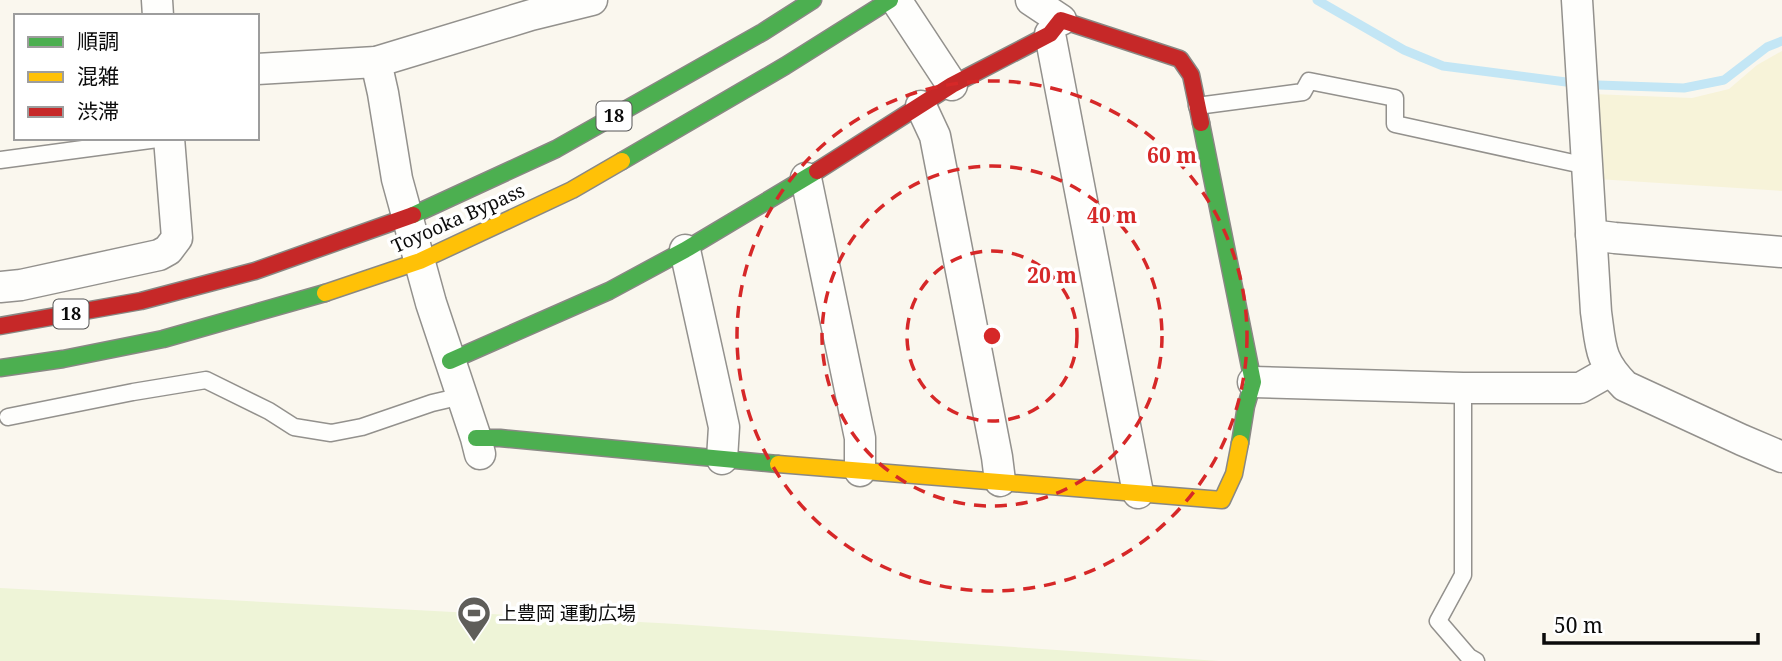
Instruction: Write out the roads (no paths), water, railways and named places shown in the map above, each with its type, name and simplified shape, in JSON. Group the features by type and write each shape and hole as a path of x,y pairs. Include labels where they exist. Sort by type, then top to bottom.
{"main road":[{"name":"Toyooka Bypass","path":"0,326 141,301 255,271 408,218 555,149 751,39 813,0"},
{"name":"Toyooka Bypass","path":"0,368 63,359 163,339 310,298 419,261 572,190 690,123 890,0"},
{"path":"450,360 609,291 685,250 806,178 952,85 1055,27 1180,59 1191,75 1253,382 1234,474 1222,500 500,438 478,446"}],"street":[{"path":"259,69 376,62 530,7 592,0"},
{"path":"896,0 952,85"},
{"path":"1031,0 1055,27 1138,493"},
{"path":"1577,0 1596,312 1602,355 1610,371 1625,386 1782,457"},
{"path":"376,62 394,166 419,261 478,446"},
{"path":"921,106 935,136 995,443 1000,481"},
{"path":"0,287 21,285 159,255 168,250 177,238 167,140"},
{"path":"806,178 860,438 860,471"},
{"path":"1591,235 1782,251"},
{"path":"685,250 724,427 722,459"},
{"path":"1253,382 1463,388 1580,388 1610,371"}],"lane":[{"path":"1197,106 1303,92 1309,81 1395,98 1395,124 1587,166"},
{"path":"0,160 152,140"},
{"path":"8,417 206,380 270,411 294,427 331,433 362,427 432,403 462,396"},
{"path":"1463,388 1463,575 1438,621 1469,657 1476,661"}],"waterway":[{"path":"1317,0 1404,50 1443,66 1566,82"},
{"path":"1598,85 1684,88 1724,80 1767,47 1782,41"}],"place":[{"name":"上豊岡 運動広場","path":"474,643"}]}
